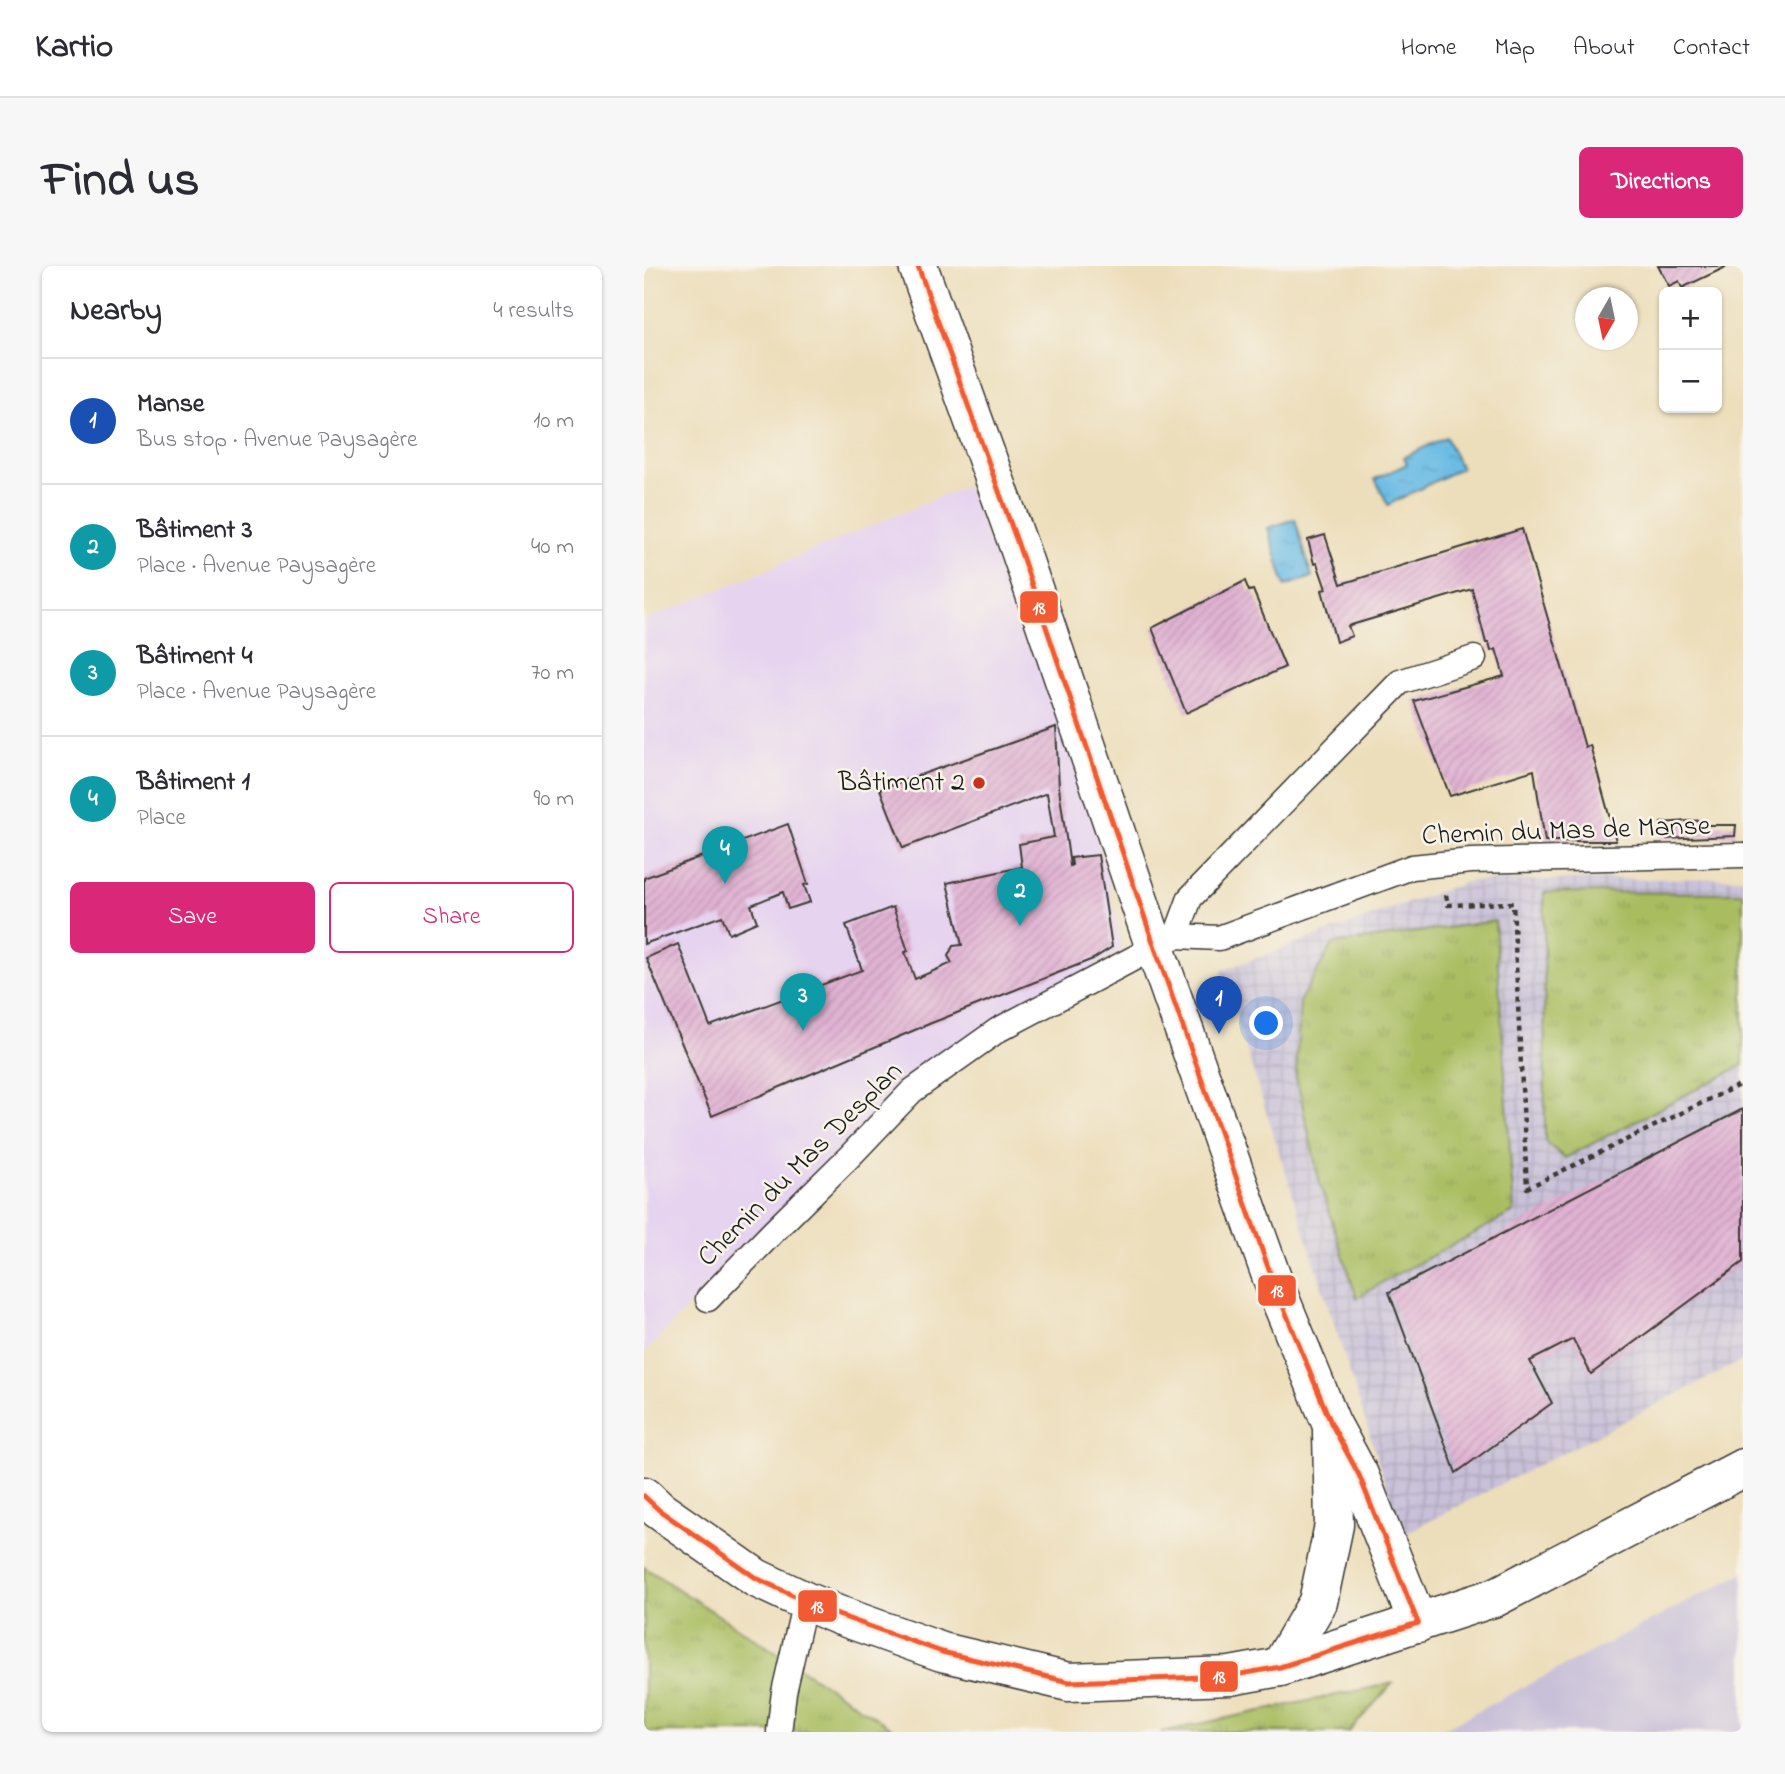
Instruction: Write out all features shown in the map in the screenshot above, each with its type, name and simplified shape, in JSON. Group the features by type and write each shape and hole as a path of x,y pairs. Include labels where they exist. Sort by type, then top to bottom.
{"street":[{"path":"918,266 1165,942 1274,1284 1331,1423 1359,1475 1418,1623"},
{"path":"1280,1667 1318,1602 1329,1551 1334,1525 1331,1423"},
{"path":"644,1496 659,1510 756,1578 805,1601 942,1652 1069,1682 1230,1676 1280,1667 1496,1597 1743,1468"}],"lane":[{"path":"1165,942 1190,898 1400,682 1474,658"},
{"name":"Chemin du Mas de Manse","path":"1165,942 1219,938 1412,867 1471,861 1743,855"},
{"name":"Chemin du Mas Desplan","path":"708,1299 912,1091 998,1030 1165,942"},
{"path":"779,1732 784,1692 805,1601"}],"path":[{"path":"1439,865 1448,905 1513,903 1527,1188 1743,1083"}],"shaded area":[{"path":"966,486 1069,732 1108,877 1122,950 913,1076 730,1262 644,1354 644,621"},
{"path":"1743,878 1743,1360 1402,1535 1221,971 1469,881"},
{"path":"1743,1573 1743,1732 1437,1732"}],"green space":[{"path":"1544,892 1743,893 1743,1065 1565,1158 1545,1142"},
{"path":"1495,921 1514,1212 1357,1298 1320,1184 1296,1077 1300,1000 1333,944"},
{"path":"644,1567 898,1732 644,1732"},
{"path":"1393,1683 1349,1732 1161,1732"}],"water":[{"path":"1446,437 1461,468 1388,505 1375,479 1407,464 1404,457"},
{"path":"1295,519 1312,577 1285,586 1268,528"}],"building":[{"path":"1658,266 1728,266 1684,287 1679,281 1669,286"},
{"path":"1522,529 1585,747 1590,745 1616,841 1545,841 1534,770 1450,796 1414,701 1504,676 1496,649 1491,651 1489,643 1486,643 1472,589 1348,626 1352,636 1336,642 1322,590 1326,589 1317,563 1314,564 1308,540 1325,535 1341,584"},
{"path":"1245,581 1249,591 1253,590 1285,667 1186,713 1152,628"},
{"path":"1056,727 1059,788 1070,866 1071,858 1098,855 1112,947 1093,959 929,1024 712,1116 646,958 678,944 710,1026 862,970 846,925 893,907 915,979 952,963 948,956 953,946 962,945 947,883 1022,867 1019,844 1054,837 1047,793 903,848 880,789"},
{"path":"1704,820 1706,825 1736,825 1735,836 1662,839 1661,823"},
{"path":"788,824 808,884 804,885 810,902 788,909 783,892 751,905 757,922 729,934 722,916 644,944 644,878"},
{"path":"1743,1109 1743,1262 1591,1374 1573,1339 1530,1361 1552,1403 1456,1473 1389,1292"}],"transit line":[{"name":"18","path":"918,266 1019,547 1155,948 1274,1284 1331,1423 1359,1475 1418,1623"},
{"name":"18","path":"644,1496 659,1510 756,1578 805,1601 942,1652 1069,1682 1230,1676 1280,1667 1418,1623"}],"place":[{"name":"Bâtiment 2","path":"979,783"},
{"name":"Bâtiment 1","path":"725,884"},
{"name":"Bâtiment 3","path":"1020,926"},
{"name":"Bâtiment 4","path":"803,1031"},
{"name":"Manse","path":"1219,1034"}]}
